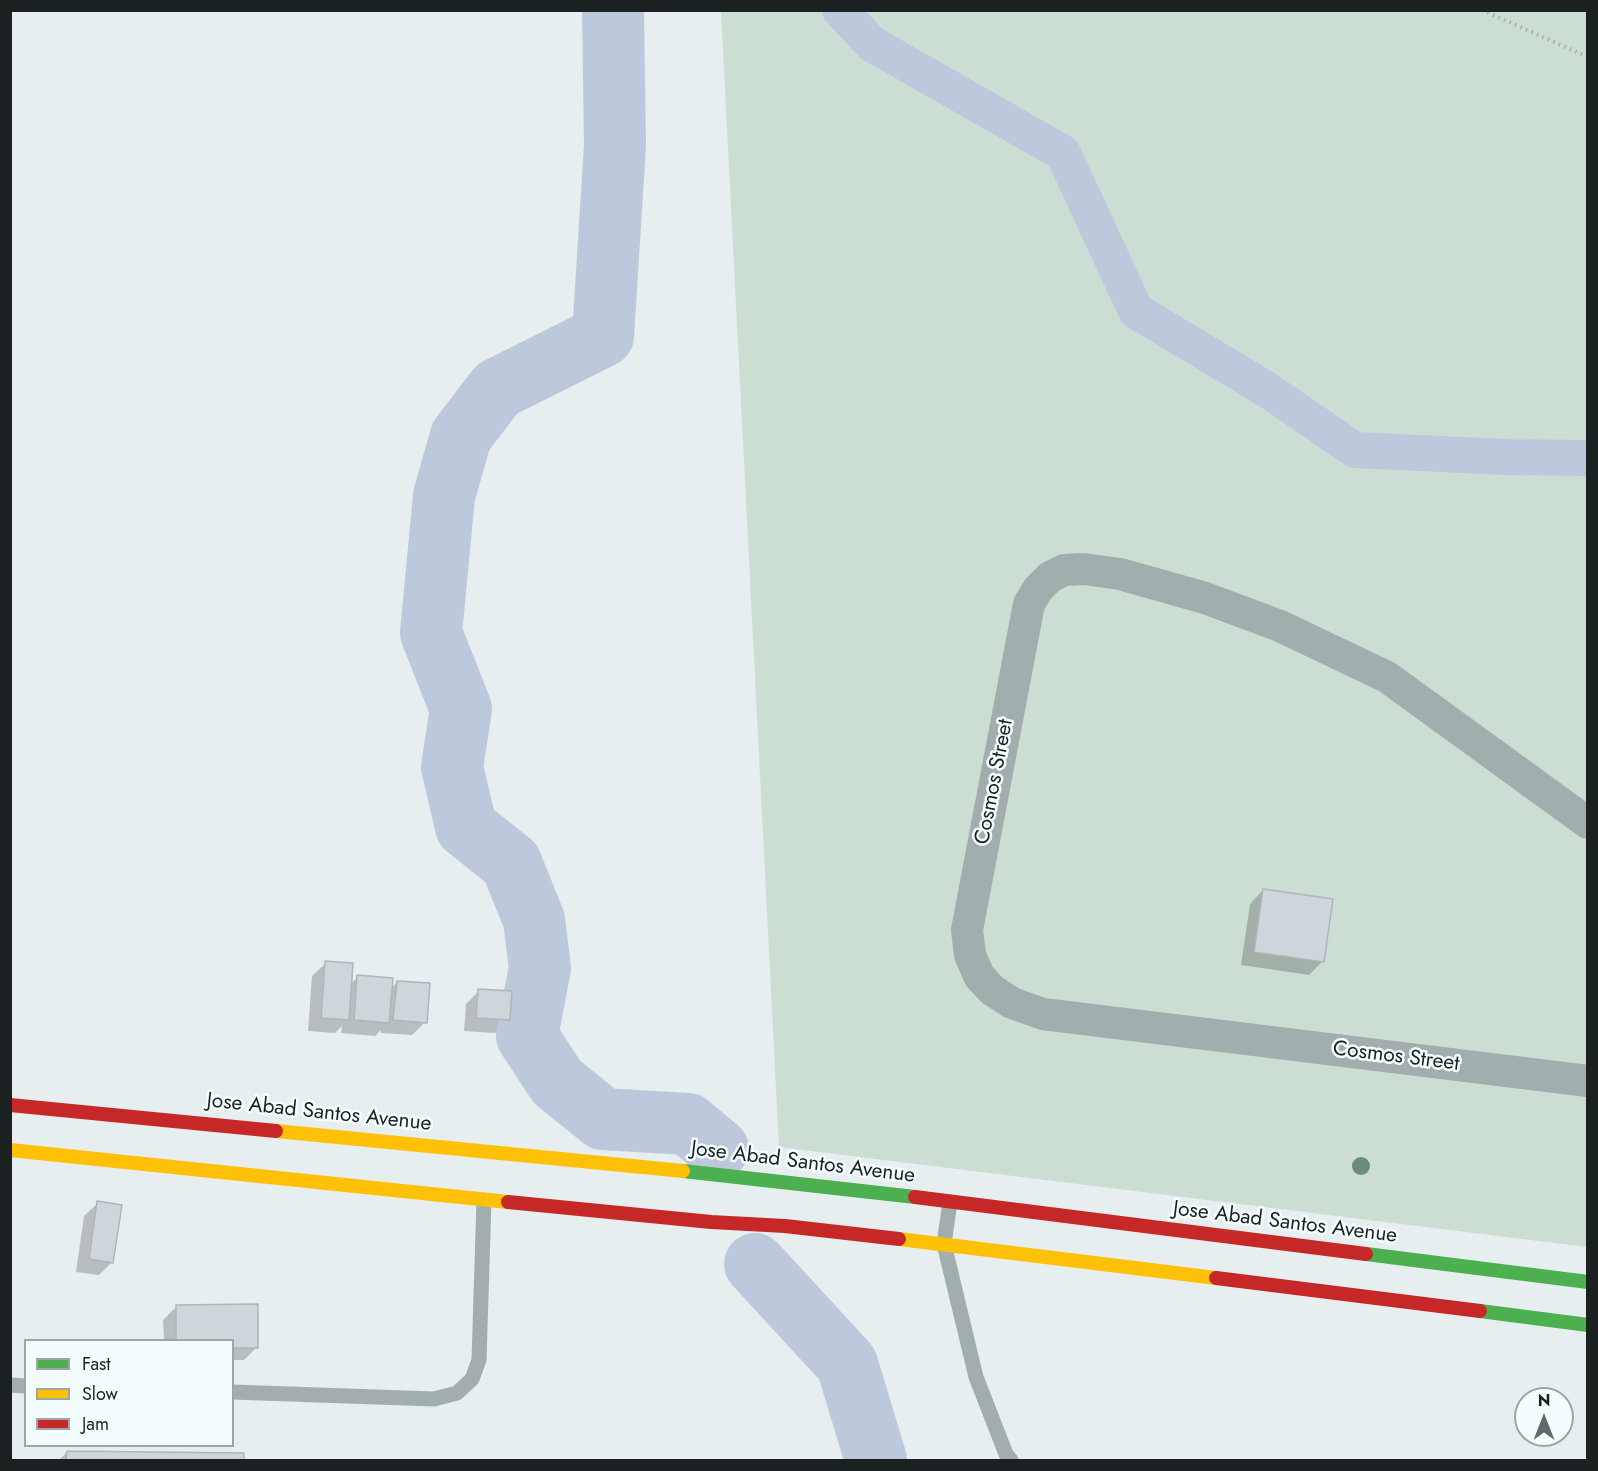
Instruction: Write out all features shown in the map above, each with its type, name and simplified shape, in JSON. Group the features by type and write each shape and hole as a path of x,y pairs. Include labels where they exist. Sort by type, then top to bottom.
{"main road":[{"name":"Jose Abad Santos Avenue","path":"10,1105 682,1169 1587,1282"},
{"path":"10,1150 484,1200 711,1222 785,1226 944,1244 1587,1326"}],"street":[{"name":"Cosmos Street","path":"1587,823 1387,677 1280,626 1205,598 1120,574 1084,569 1064,570 1050,577 1038,589 1029,604 967,930 970,956 979,976 992,990 1012,1003 1043,1014 1587,1081"}],"lane":[{"path":"234,1392 434,1399 457,1393 472,1379 479,1360 484,1200"},
{"path":"950,1202 944,1244 976,1377 1006,1454 1011,1461"}],"path":[{"path":"1482,10 1587,57"}],"shaded area":[{"path":"721,11 1587,11 1587,1247 779,1147"}],"building":[{"path":"1263,889 1333,899 1324,962 1254,952"},
{"path":"325,961 353,963 349,1020 321,1018"},
{"path":"357,975 393,978 389,1023 354,1020"},
{"path":"397,981 430,983 427,1023 393,1020"},
{"path":"478,989 512,991 510,1020 476,1018"},
{"path":"97,1201 122,1205 113,1263 89,1259"},
{"path":"258,1304 258,1348 234,1348 234,1339 176,1339 176,1305"},
{"path":"67,1451 244,1453 244,1460 66,1460"}],"waterway":[{"path":"613,10 615,145 603,336 497,389 461,436 444,496 431,633 461,709 452,767 466,827 511,863 534,920 540,968 527,1036 557,1082 603,1119 688,1124 718,1149"},
{"path":"840,10 872,44 1063,153 1136,311 1266,389 1355,450 1505,457 1588,458"},
{"path":"755,1264 847,1364 876,1460"}],"traffic: fast":[{"path":"683,1171 915,1197"},
{"path":"1366,1254 1588,1282"},
{"path":"1480,1311 1588,1325"}],"traffic: slow":[{"path":"276,1131 683,1171"},
{"path":"10,1150 508,1202"},
{"path":"899,1239 1216,1278"}],"traffic: jam":[{"path":"10,1105 276,1131"},
{"path":"915,1197 1366,1254"},
{"path":"508,1202 711,1222 785,1226 899,1239"},
{"path":"1216,1278 1480,1311"}]}
